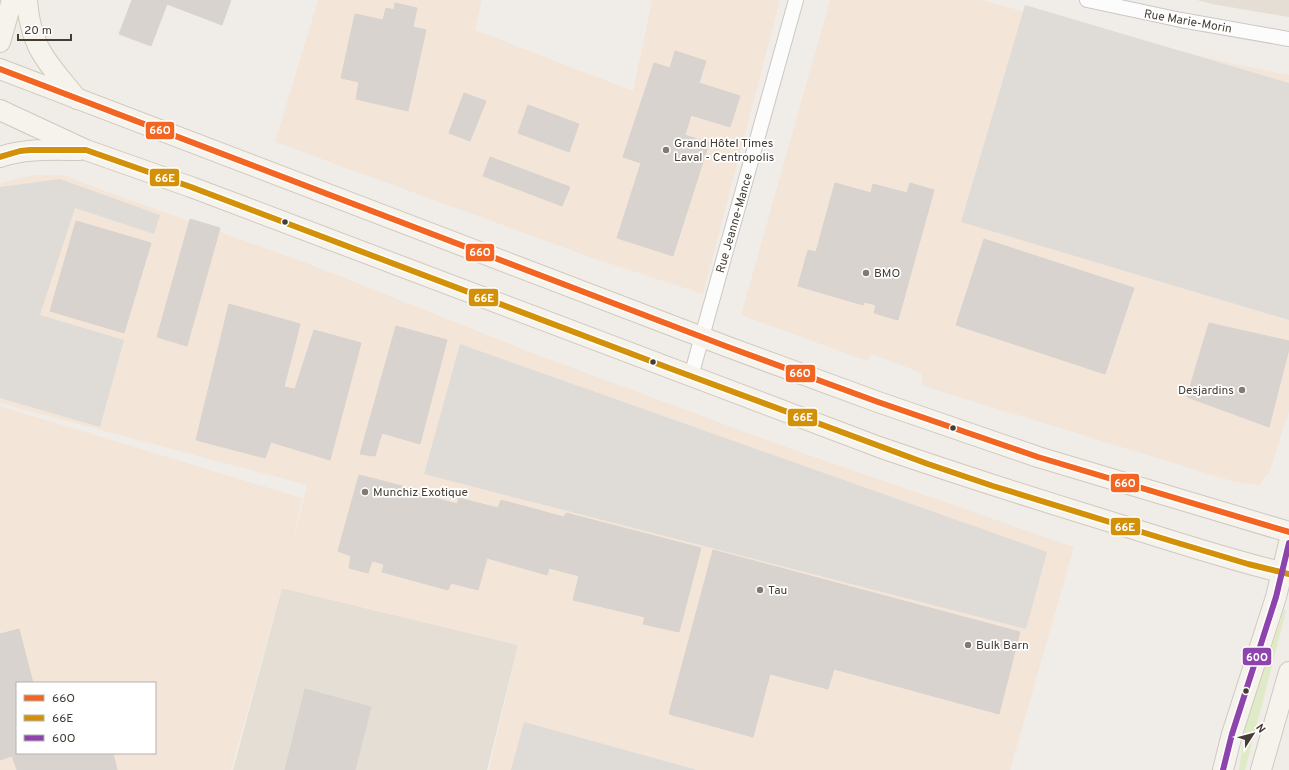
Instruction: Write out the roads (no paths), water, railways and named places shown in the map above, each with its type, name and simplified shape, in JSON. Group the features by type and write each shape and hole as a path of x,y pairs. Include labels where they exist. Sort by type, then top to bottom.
{"main road":[{"path":"0,42 12,0"},
{"path":"26,0 32,29 38,47 77,99"},
{"path":"0,69 702,337 878,402 1016,450 1289,532"},
{"path":"0,110 86,150 184,184 879,447 968,478 1158,537 1285,574"},
{"path":"0,157 20,151 30,150 86,150"},
{"path":"1222,770 1276,597 1285,574 1289,543"},
{"path":"1261,770 1289,672"}],"street":[{"name":"Rue Jeanne-Mance","path":"691,376 796,0"},
{"name":"Rue Marie-Morin","path":"1087,0 1181,20 1289,39"}],"place":[{"name":"Grand Hôtel Times Laval - Centropolis","path":"666,150"},
{"name":"BMO","path":"866,273"},
{"name":"Desjardins","path":"1242,390"},
{"name":"Munchiz Exotique","path":"365,492"},
{"name":"Tau","path":"760,590"},
{"name":"Bulk Barn","path":"968,645"}]}
